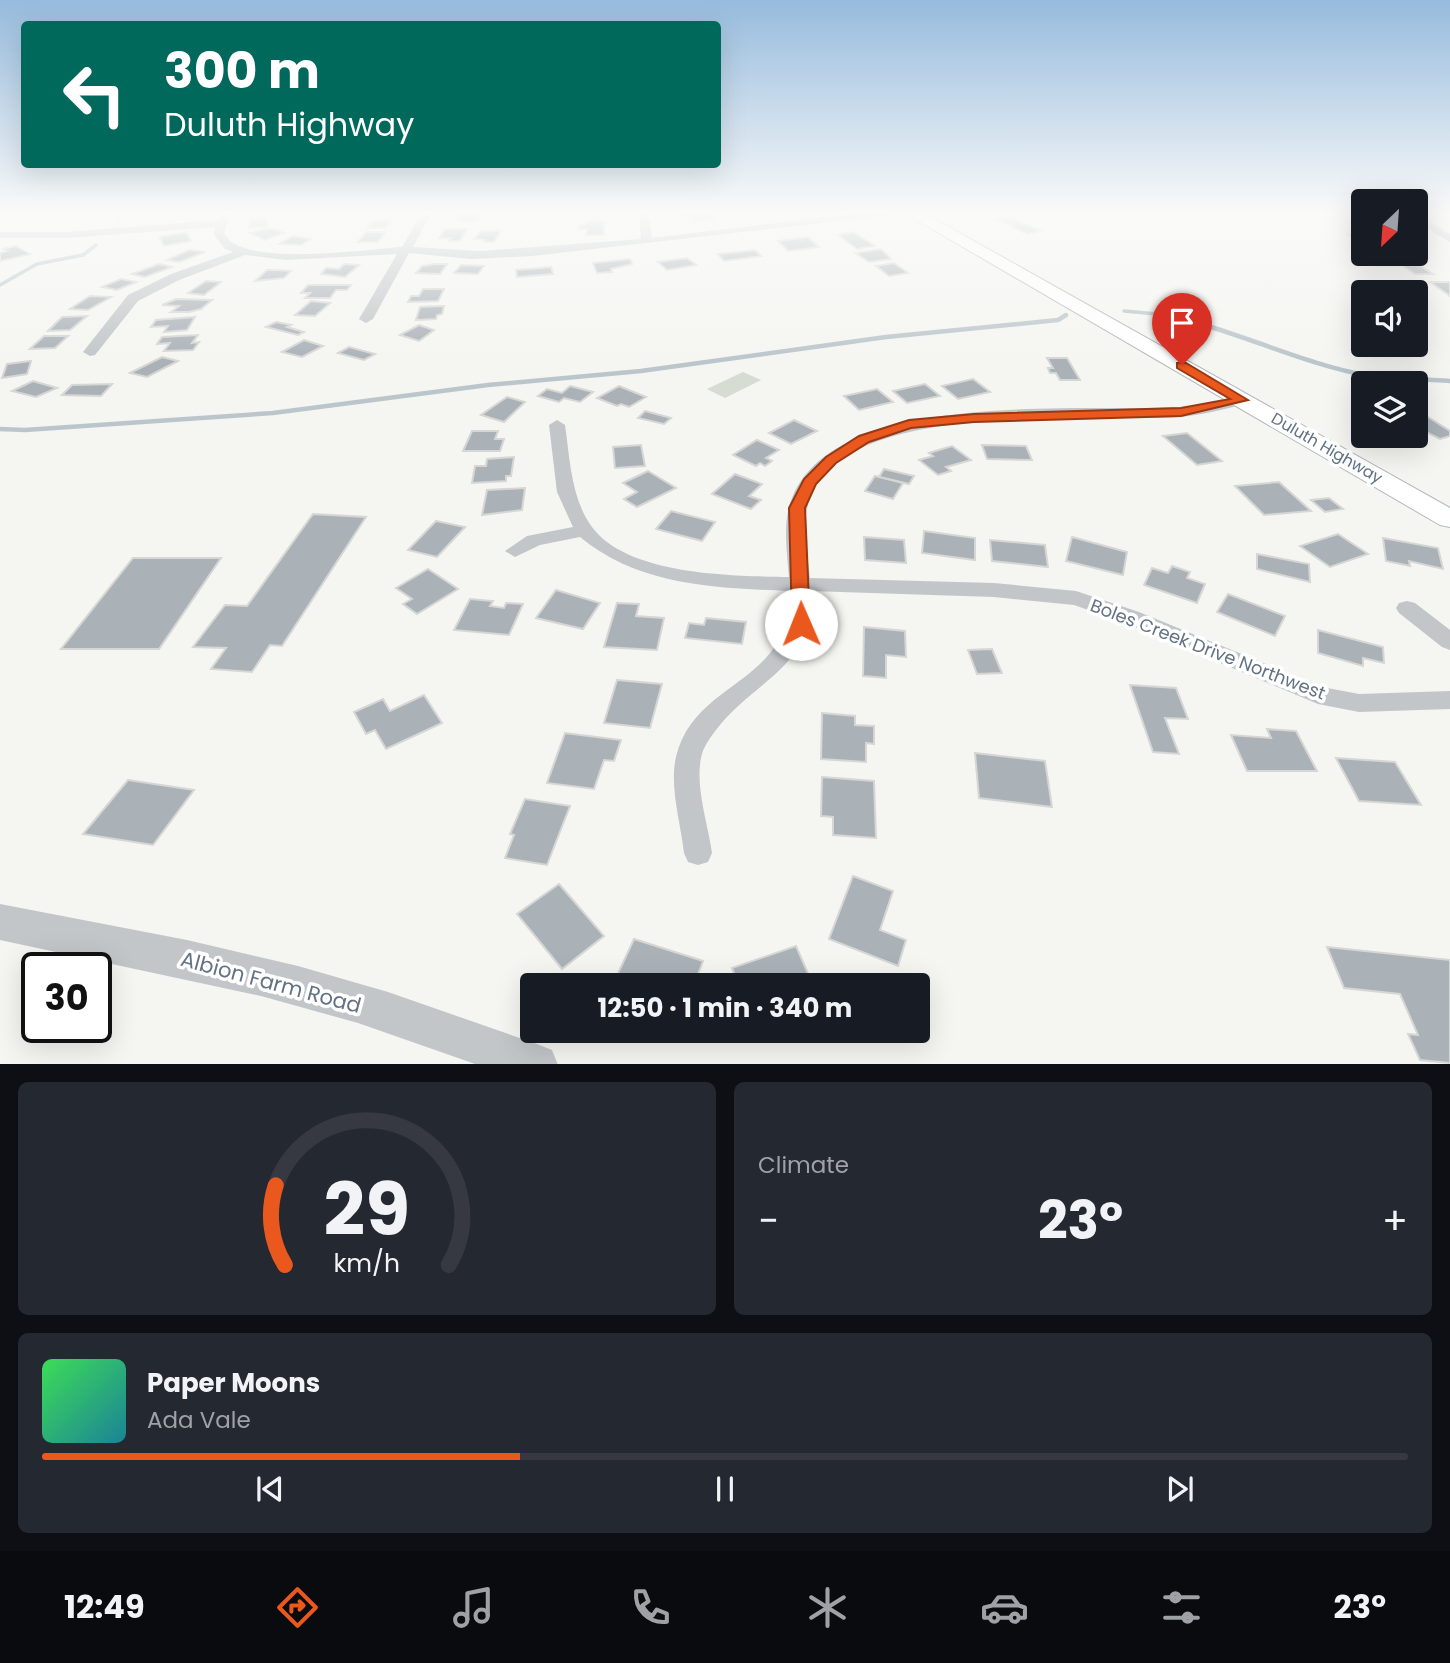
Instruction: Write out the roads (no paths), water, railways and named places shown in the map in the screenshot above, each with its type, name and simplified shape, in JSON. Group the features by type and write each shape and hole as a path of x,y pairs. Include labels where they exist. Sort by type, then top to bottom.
{"main road":[{"name":"Duluth Highway","path":"998,262 1450,519"}],"street":[{"path":"90,352 134,298 175,277 217,262"},
{"path":"366,319 398,262"},
{"path":"698,853 688,757 706,726 730,699 757,682 784,657 801,624 797,508 809,482 831,460 864,439 909,424 974,418 1181,412 1242,400"},
{"name":"Boles Creek Drive Northwest","path":"556,425 566,492 583,531 610,552 657,571 728,583 994,590 1076,598 1130,617 1318,695 1359,703 1450,700"},
{"path":"515,551 534,540 583,531"},
{"path":"1407,608 1450,642"},
{"name":"Albion Farm Road","path":"0,922 149,950 298,985 412,1020 534,1064"}],"waterway":[{"path":"0,285 37,264 49,262"},
{"path":"1124,311 1160,314"},
{"path":"1160,314 1168,315"},
{"path":"1160,314 1212,327 1343,370 1370,376 1450,381"},
{"path":"0,429 25,430 273,413 488,385 641,371 886,337 1058,320 1066,315"}]}
